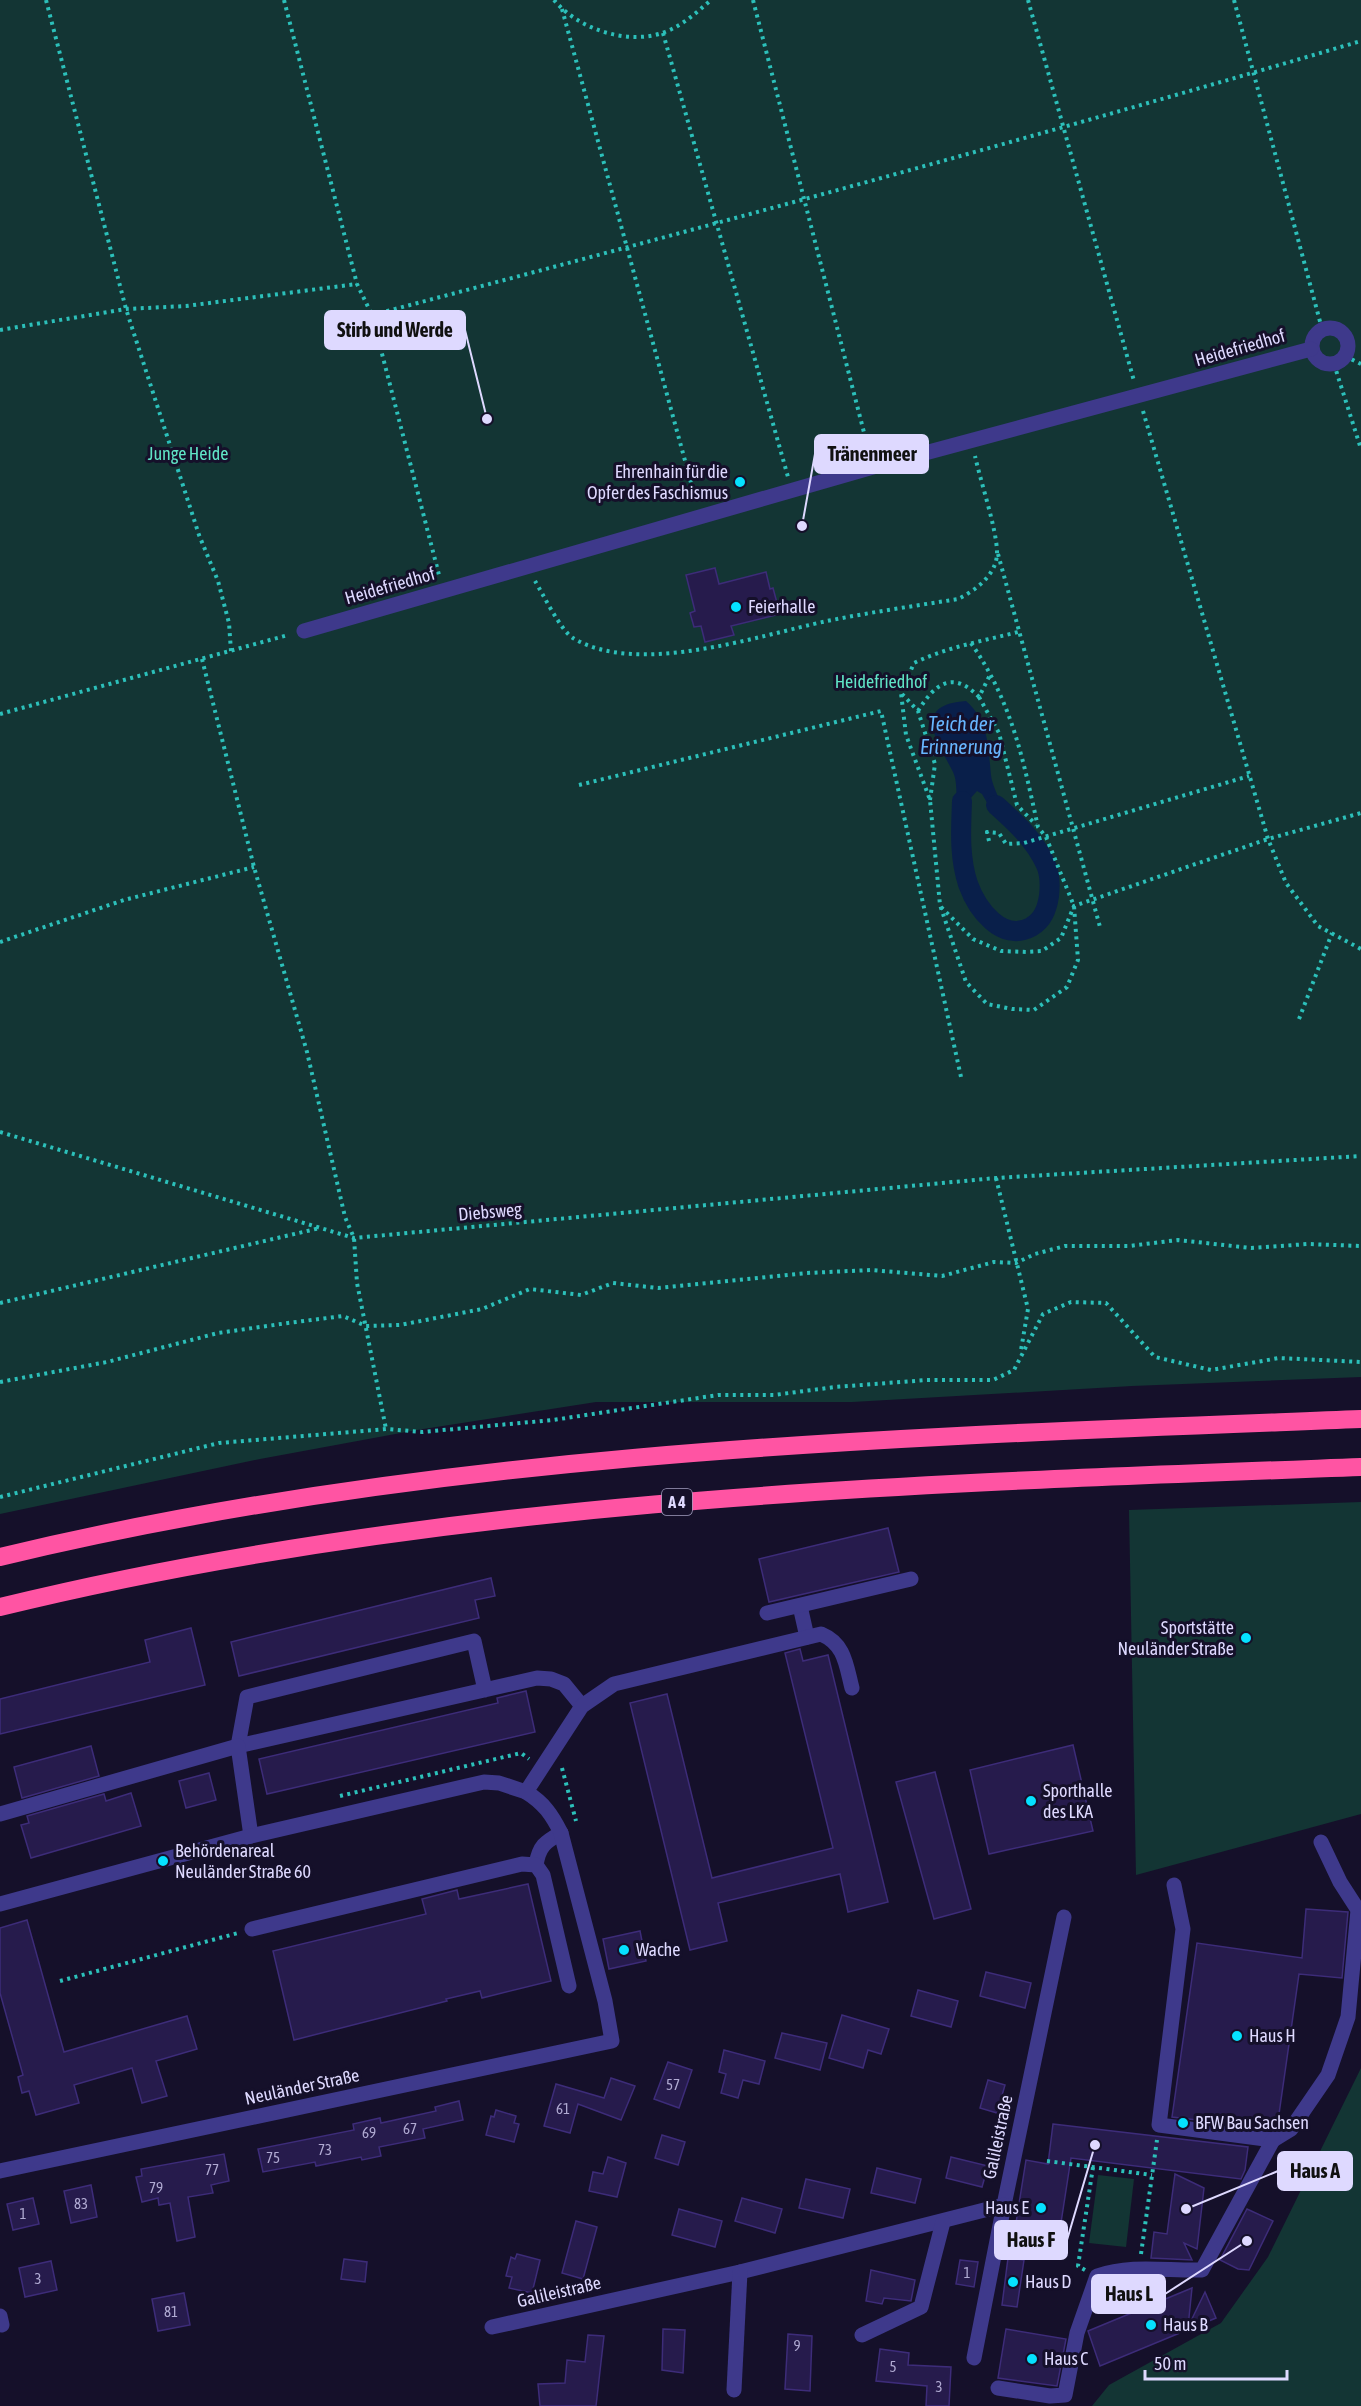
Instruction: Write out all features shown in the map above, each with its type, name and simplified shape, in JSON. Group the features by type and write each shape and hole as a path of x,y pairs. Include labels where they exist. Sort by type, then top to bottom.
{"highway":[{"path":"0,1557 239,1508 539,1466 944,1436 1361,1419"},
{"name":"A 4","path":"0,1607 139,1575 247,1557 435,1529 583,1511 767,1494 929,1484 1361,1467"}],"street":[{"path":"1333,328 1342,332 1347,350 1324,364 1316,359 1311,349 1313,338 1322,329 1333,328"},
{"name":"Heidefriedhof","path":"304,631 873,467 1311,349"},
{"path":"767,1613 911,1579"},
{"path":"800,1606 807,1637"},
{"path":"526,1792 582,1706 614,1684 821,1634 833,1639 841,1648 852,1688"},
{"path":"251,1836 238,1746 246,1697 474,1641 485,1690"},
{"path":"0,1814 238,1746 537,1678 551,1678 564,1684 582,1706"},
{"path":"0,1904 251,1836 484,1782 499,1783 526,1792 539,1800 551,1813 561,1833 543,1843 538,1850 536,1864 543,1875 569,1986"},
{"name":"Neuländer Straße","path":"0,2171 612,2041 605,2001 561,1833"},
{"path":"999,2388 1050,2396 1065,2394 1077,2333 1097,2276 1139,2267 1171,2271 1202,2270 1273,2140 1292,2129 1328,2074 1348,2017 1356,1981 1358,1910 1340,1882 1321,1842"},
{"path":"252,1929 522,1864 536,1864"},
{"path":"1174,1885 1183,1929 1159,2126 1273,2140"},
{"name":"Galileistraße","path":"492,2327 740,2272 1004,2205 1064,1917"},
{"path":"974,2358 1004,2205"},
{"path":"862,2336 921,2307 943,2222"},
{"path":"734,2390 740,2272"}],"path":[{"path":"46,0 126,309 199,535 218,581 229,623 231,651"},
{"path":"284,0 357,284 372,315 444,591"},
{"path":"554,0 562,9 594,29 626,36 663,33 688,20 711,0"},
{"path":"753,0 873,467"},
{"path":"1028,0 1138,397 1268,839 1286,883 1318,926 1361,949"},
{"path":"1234,0 1322,329"},
{"path":"562,9 701,516"},
{"path":"663,33 792,492"},
{"path":"372,315 629,248 1064,128 1361,41"},
{"path":"0,330 126,309 197,305 357,284"},
{"path":"1347,350 1361,364"},
{"path":"1347,350 1361,448"},
{"path":"972,441 1018,632 1100,927"},
{"path":"527,567 570,637 599,650 639,656 680,652 831,620 958,599 977,590 988,577 998,553"},
{"path":"0,714 304,631"},
{"path":"930,800 906,735 901,693 914,663 938,652 1018,632"},
{"path":"971,644 991,673 1020,745 1038,828"},
{"path":"202,659 254,867 307,1052 345,1217 354,1238 357,1283 386,1429"},
{"path":"979,697 991,673"},
{"path":"901,693 918,711 935,764 930,800 940,905 966,982 987,1004 1034,1010 1067,987 1073,977 1078,960 1074,906 1046,837 1017,805 999,733 979,697 968,686 945,682 930,691 918,711"},
{"path":"579,785 881,711 961,1077"},
{"path":"989,841 987,832 999,833 1006,844 1038,840 1249,776"},
{"path":"940,905 972,939 1001,951 1042,951 1061,938 1074,906 1268,839 1361,813"},
{"path":"0,942 124,900 254,867"},
{"path":"1299,1020 1332,933"},
{"name":"Diebsweg","path":"0,1132 354,1238 996,1178 1361,1156"},
{"path":"996,1178 1028,1309 1021,1353"},
{"path":"0,1303 321,1228"},
{"path":"0,1382 107,1362 230,1332 343,1316 366,1326 400,1325 482,1308 530,1288 581,1295 613,1283 658,1288 807,1273 871,1270 942,1276 994,1262 1016,1263 1035,1254 1065,1246 1129,1246 1178,1240 1251,1248 1308,1244 1361,1246"},
{"path":"0,1497 162,1455 219,1443 386,1429 422,1432 553,1420 718,1395 774,1395 835,1387 927,1380 993,1380 1014,1370 1043,1314 1071,1302 1106,1303 1155,1357 1211,1370 1279,1358 1361,1362"},
{"path":"60,1981 252,1929"},
{"path":"1139,2267 1159,2126"},
{"path":"1047,2161 1152,2175"},
{"path":"1093,2167 1078,2266 1097,2276"}],"green space":[{"name":"Heidefriedhof","path":"0,0 1361,0 1361,1377 1132,1386 852,1402 596,1402 417,1430 260,1459 0,1514"},
{"name":"Sportstätte Neuländer Straße","path":"1361,1502 1361,1814 1136,1875 1129,1510"},
{"path":"1361,2068 1361,2406 1092,2406 1109,2385 1221,2323 1268,2257"},
{"path":"1098,2175 1134,2179 1126,2247 1089,2243"}],"water":[{"name":"Teich der Erinnerung","path":"966,701 979,717 988,744 992,778 1000,802 989,806 982,794 977,791 969,800 957,800 954,775 933,728 933,718 938,710 949,704"}],"building":[{"name":"Feierhalle","path":"715,568 719,584 766,572 780,614 731,626 734,635 705,642 701,626 694,627 690,613 695,611 686,575"},
{"path":"888,1528 899,1572 769,1602 759,1559"},
{"path":"491,1578 495,1596 475,1600 479,1618 239,1676 231,1642"},
{"path":"191,1628 205,1685 0,1734 0,1699 150,1662 145,1640"},
{"path":"800,1649 803,1661 828,1655 888,1902 848,1912 840,1874 718,1903 727,1941 690,1950 630,1703 667,1694 712,1878 833,1848 785,1653"},
{"path":"526,1691 535,1732 267,1794 259,1759 498,1703 497,1698"},
{"name":"Sporthalle des LKA","path":"1073,1745 1093,1831 989,1854 970,1770"},
{"path":"91,1746 99,1776 22,1798 14,1767"},
{"path":"935,1772 971,1909 934,1919 896,1782"},
{"path":"209,1773 216,1800 186,1808 179,1781"},
{"path":"131,1793 141,1826 31,1858 21,1825 29,1823 27,1816 104,1794 106,1801"},
{"path":"528,1884 551,1981 482,1998 480,1991 294,2040 273,1951 426,1914 422,1899 457,1890 459,1899"},
{"name":"Haus H","path":"1306,1909 1348,1912 1342,1978 1299,1974 1278,2121 1267,2120 1266,2128 1172,2117 1197,1943 1302,1958"},
{"path":"27,1920 64,2052 187,2016 197,2049 156,2061 167,2096 142,2103 132,2068 74,2085 79,2103 36,2115 29,2091 22,2093 18,2077 23,2075 0,1993 0,1928"},
{"name":"Wache","path":"640,1931 646,1961 609,1969 603,1939"},
{"path":"986,1972 1031,1983 1025,2008 980,1996"},
{"path":"918,1990 958,2001 951,2027 911,2016"},
{"path":"842,2015 889,2029 881,2054 868,2050 863,2068 829,2058"},
{"path":"782,2033 827,2043 820,2070 775,2058"},
{"path":"724,2050 765,2061 759,2084 743,2080 738,2098 721,2093 726,2074 719,2072"},
{"path":"668,2062 692,2070 679,2108 654,2099"},
{"path":"611,2078 635,2086 621,2120 578,2104 570,2133 544,2126 556,2084 604,2098"},
{"path":"988,2080 1005,2085 997,2113 980,2108"},
{"path":"459,2101 463,2120 423,2129 425,2138 379,2147 381,2156 362,2160 361,2157 316,2166 315,2162 263,2172 258,2149 354,2130 353,2124 380,2118 381,2123 436,2111 435,2107"},
{"path":"496,2110 516,2116 514,2123 519,2124 514,2142 486,2135 491,2116 494,2117"},
{"path":"1053,2124 1248,2147 1245,2170 1241,2179 1071,2158 1056,2255 1012,2248 1026,2160 1048,2164"},
{"path":"662,2135 685,2142 678,2165 655,2158"},
{"path":"224,2154 229,2181 211,2185 213,2193 188,2197 195,2237 177,2241 170,2203 159,2205 158,2198 142,2202 136,2177 142,2176 141,2169"},
{"path":"608,2157 626,2163 617,2197 589,2191 593,2172 603,2174"},
{"path":"951,2157 988,2166 982,2187 946,2178"},
{"path":"877,2168 921,2179 915,2203 871,2193"},
{"path":"1175,2174 1204,2188 1197,2249 1184,2243 1192,2260 1151,2258 1154,2232 1167,2234"},
{"path":"806,2179 850,2189 843,2218 799,2208"},
{"path":"91,2185 97,2217 71,2223 64,2191"},
{"path":"33,2198 39,2224 13,2230 7,2204"},
{"path":"742,2198 782,2209 775,2233 735,2221"},
{"path":"679,2209 722,2221 715,2247 672,2235"},
{"path":"1247,2209 1273,2221 1249,2270 1238,2269 1220,2260"},
{"path":"576,2221 597,2227 583,2279 562,2273"},
{"path":"517,2254 540,2260 532,2293 509,2288 512,2277 506,2276 511,2257 515,2259"},
{"name":"Haus D","path":"1008,2258 1024,2260 1017,2307 1002,2305"},
{"path":"344,2259 367,2262 365,2282 341,2279"},
{"path":"960,2260 978,2262 974,2287 956,2284"},
{"path":"51,2261 57,2290 25,2297 19,2268"},
{"path":"871,2270 915,2280 911,2301 884,2298 882,2304 866,2301"},
{"name":"Haus B","path":"1192,2288 1188,2327 1205,2292 1216,2318 1100,2366 1088,2331"},
{"path":"184,2293 190,2325 158,2331 152,2299"},
{"path":"663,2329 685,2330 683,2373 662,2370"},
{"name":"Haus C","path":"1006,2329 1066,2339 1057,2386 998,2378"},
{"path":"788,2334 812,2336 810,2391 785,2389"},
{"path":"588,2335 604,2336 596,2406 540,2406 538,2384 565,2383 567,2360 585,2362"},
{"path":"880,2349 909,2353 908,2365 951,2367 949,2406 926,2406 927,2386 876,2381"}],"waterway":[{"path":"962,801 962,853 965,874 972,894 992,921 1010,931 1020,931 1031,927 1044,914 1049,896 1048,872 1030,840 996,805"}],"place":[{"name":"Stirb und Werde","path":"487,419"},
{"name":"Ehrenhain für die Opfer des Faschismus","path":"740,482"},
{"name":"Tränenmeer","path":"802,526"},
{"name":"Feierhalle","path":"736,607"},
{"name":"Sportstätte Neuländer Straße","path":"1246,1638"},
{"name":"Sporthalle des LKA","path":"1031,1801"},
{"name":"Behördenareal Neuländer Straße 60","path":"163,1861"},
{"name":"Wache","path":"624,1950"},
{"name":"Haus H","path":"1237,2036"},
{"name":"BFW Bau Sachsen","path":"1183,2123"},
{"name":"Haus F","path":"1095,2145"},
{"name":"Haus E","path":"1041,2208"},
{"name":"Haus A","path":"1186,2209"},
{"name":"Haus L","path":"1247,2241"},
{"name":"Haus D","path":"1013,2282"},
{"name":"Haus B","path":"1151,2325"},
{"name":"Haus C","path":"1032,2359"}],"park label":[{"name":"Junge Heide","path":"188,454"}]}
